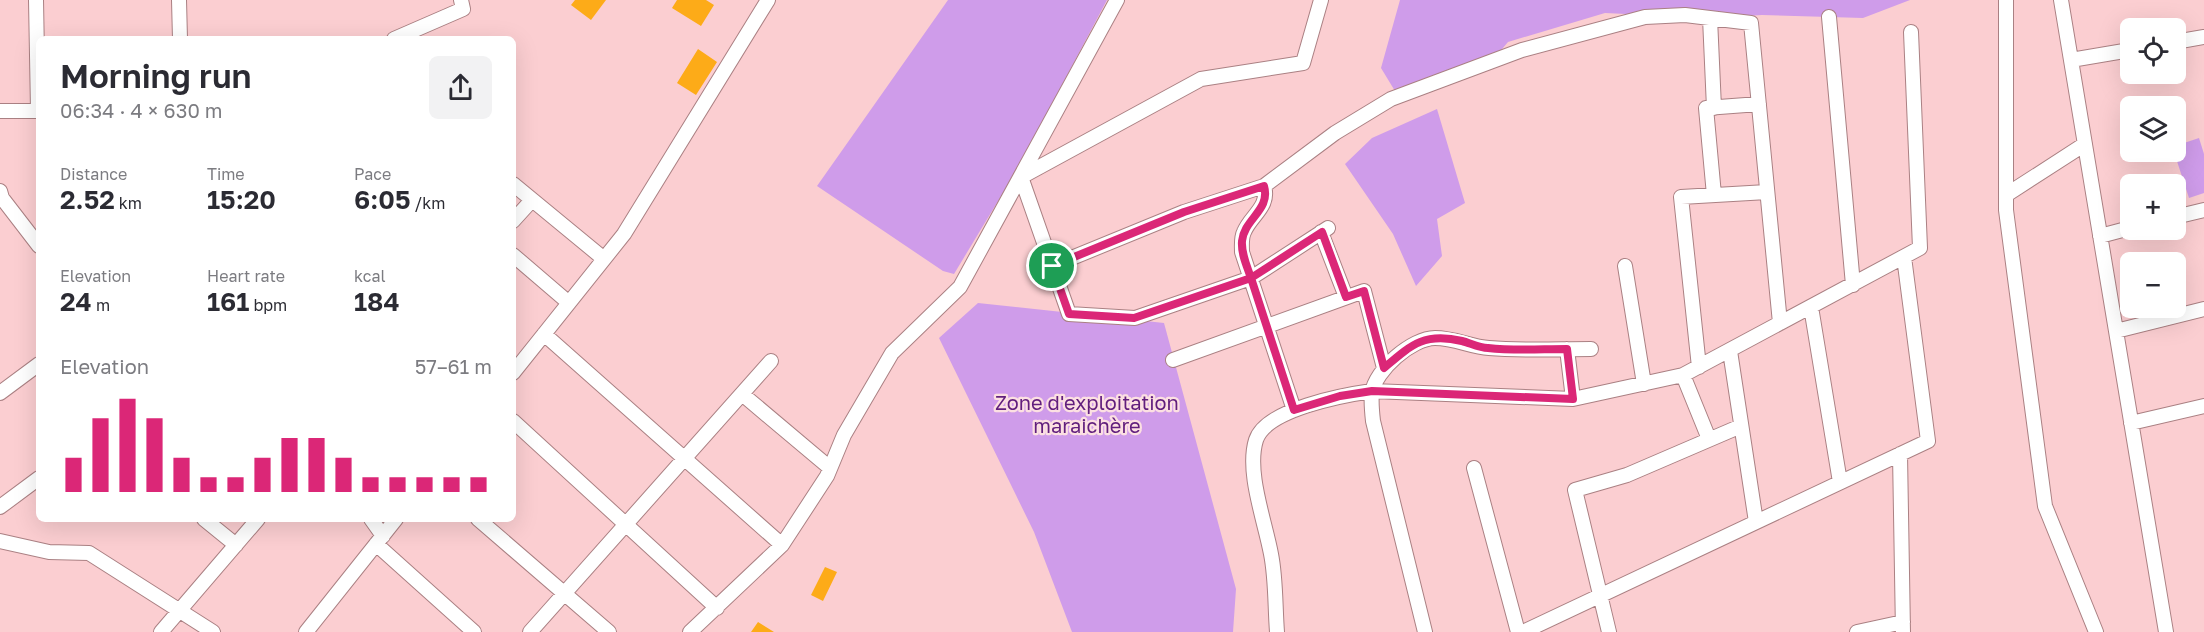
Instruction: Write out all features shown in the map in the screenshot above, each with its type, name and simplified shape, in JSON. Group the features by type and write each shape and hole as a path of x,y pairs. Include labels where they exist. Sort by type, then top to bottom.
{"street":[{"path":"36,0 38,36"},
{"path":"179,0 180,36"},
{"path":"401,36 464,9 461,0"},
{"path":"516,369 624,234 768,0"},
{"path":"690,632 782,544 830,468 844,435 892,353 960,287 1117,0"},
{"path":"1021,177 1201,79 1303,63 1321,0"},
{"path":"2006,0 2006,210 2045,506 2096,632"},
{"path":"2061,0 2166,632"},
{"path":"1052,266 1184,212 1264,186 1335,133 1391,99 1542,44 1645,17 1685,15 1751,23 1780,323"},
{"path":"1829,17 1852,285"},
{"path":"1710,18 1714,108"},
{"path":"1277,632 1272,556 1254,468 1256,439 1264,428 1294,410 1340,396 1372,391 1573,399 1683,375 1920,248 1911,32"},
{"path":"2186,40 2204,37"},
{"path":"2071,60 2120,52"},
{"path":"1714,195 1706,108 1759,104"},
{"path":"0,111 36,110"},
{"path":"2006,195 2085,144"},
{"path":"1021,177 1069,314 1134,318 1251,278 1325,230 1346,297"},
{"path":"1264,186 1266,194 1264,204 1244,232 1242,252 1294,410"},
{"path":"516,187 604,259"},
{"path":"0,191 36,242"},
{"path":"1699,367 1681,197 1767,192"},
{"path":"516,218 532,200"},
{"path":"2186,214 2204,210"},
{"path":"2100,236 2120,231"},
{"path":"1523,632 1928,441 1904,257"},
{"path":"516,258 569,303"},
{"path":"1625,266 1644,384"},
{"path":"1173,360 1364,291 1384,368"},
{"path":"1811,307 1840,482"},
{"path":"2116,331 2204,309"},
{"path":"544,334 782,544"},
{"path":"1425,632 1373,420 1372,391 1384,368 1408,347 1418,341 1432,338 1462,341 1486,348 1591,349"},
{"path":"1567,349 1573,399"},
{"path":"1730,351 1756,522"},
{"path":"530,632 771,361"},
{"path":"0,393 33,368"},
{"path":"1683,375 1709,439"},
{"path":"742,394 830,468"},
{"path":"2131,423 2204,406"},
{"path":"516,424 717,608"},
{"path":"1608,632 1575,490 1627,475 1741,426"},
{"path":"1857,632 1903,627 1900,454"},
{"path":"1474,468 1518,632"},
{"path":"0,507 36,480"},
{"path":"208,522 236,545"},
{"path":"161,632 255,522"},
{"path":"372,522 379,540 474,632"},
{"path":"306,632 394,522"},
{"path":"481,522 609,632"},
{"path":"0,541 49,552 89,553 213,632"}],"green space":[{"path":"948,0 1107,0 1018,168 954,274 943,271 817,186"},
{"path":"1400,0 1910,0 1863,18 1762,15 1710,18 1605,13 1508,42 1491,62 1398,96 1381,68"},
{"path":"1437,109 1465,203 1437,219 1442,256 1416,286 1393,234 1345,164 1372,138"},
{"path":"2199,138 2204,154 2204,193 2189,198 2186,189 2186,174 2181,174 2177,162 2186,162 2186,142"},
{"name":"Zone d'exploitation maraichère","path":"978,303 1164,323 1236,589 1233,632 1072,632 1034,532 939,338"}],"building":[{"path":"575,0 606,0 591,20 571,5"},
{"path":"677,0 706,0 714,5 701,26 672,8"},
{"path":"698,49 717,62 696,95 677,83"},
{"path":"825,567 837,572 823,601 811,595"},
{"path":"758,622 774,632 751,632"}],"route":[{"path":"1052,266 1069,314 1134,318 1251,278 1294,410 1340,396 1372,391 1573,399 1567,349 1486,348 1462,341 1432,338 1418,341 1408,347 1384,368 1364,291 1346,297 1322,232 1251,278 1242,252 1242,242 1244,232 1264,204 1266,194 1264,186 1184,212 1052,266"}]}
